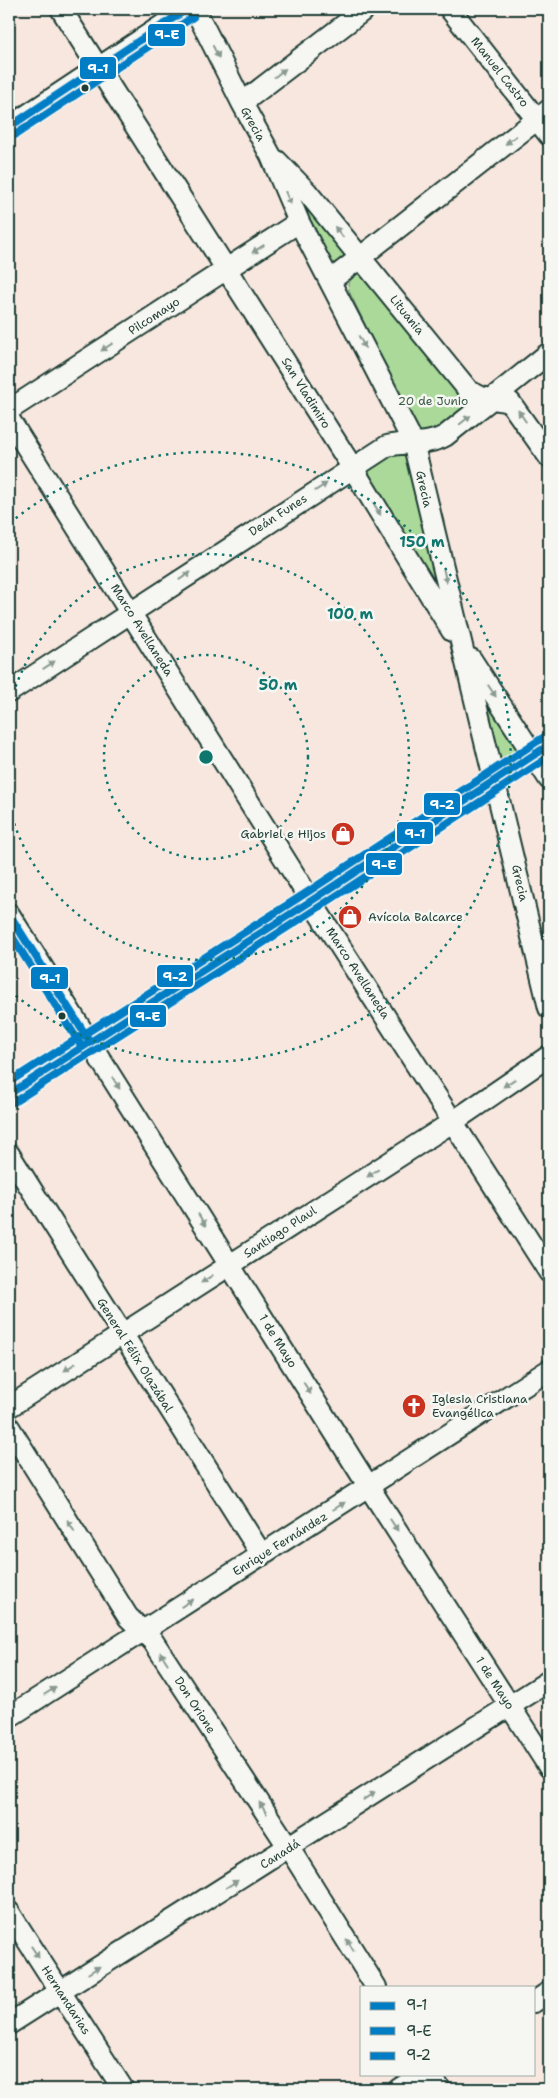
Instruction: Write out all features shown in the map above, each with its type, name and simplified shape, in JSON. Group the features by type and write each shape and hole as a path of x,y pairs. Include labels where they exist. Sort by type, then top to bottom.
{"street":[{"name":"San Vladimiro","path":"61,9 352,467 462,646 542,750 549,779"},
{"path":"9,127 186,9"},
{"name":"Grecia","path":"195,9 271,156 298,222 413,442 496,780 549,1008"},
{"path":"242,103 365,9"},
{"name":"Manuel Castro","path":"450,9 545,122"},
{"path":"330,281 545,122"},
{"name":"Lituania","path":"271,156 306,192 469,391 491,399 504,399 515,406 549,457"},
{"name":"Pilcomayo","path":"9,410 298,222"},
{"name":"Deán Funes","path":"9,692 387,446 413,442 428,443 445,436 549,353"},
{"name":"Marco Avellaneda","path":"9,420 131,611 311,901 454,1121 549,1272"},
{"path":"9,1094 311,901 542,750"},
{"name":"1 de Mayo","path":"9,914 369,1487 549,1767"},
{"name":"Santiago Plaul","path":"9,1406 454,1121 549,1056"},
{"name":"General Félix Olazábal","path":"9,1154 262,1555"},
{"name":"Enrique Fernández","path":"9,1717 549,1370"},
{"name":"Don Orione","path":"9,1427 128,1617 153,1641 289,1848 375,1986"},
{"name":"Canadá","path":"9,2024 289,1848 549,1681"},
{"name":"Hernandarias","path":"9,1912 123,2089"},
{"path":"536,2001 549,1992"},
{"path":"399,2089 420,2076"},
{"path":"431,2076 440,2089"}],"green space":[{"path":"302,198 347,256 338,265 331,265 297,202"},
{"name":"20 de Junio","path":"356,274 361,274 471,400 471,406 434,435 418,434 349,291 348,284"},
{"path":"398,452 408,453 436,576 432,579 366,479 371,467"},
{"path":"486,701 489,701 519,747 516,755 506,760 499,755"}],"transit line":[{"name":"9-1","path":"9,127 187,9"},
{"name":"9-E","path":"15,135 193,17"},
{"name":"9-2","path":"9,1082 306,893 544,737"},
{"name":"9-1","path":"9,1094 311,901 549,745"},
{"name":"9-E","path":"14,1102 549,757"},
{"name":"9-1","path":"9,914 90,1042"},
{"name":"9-E","path":"9,932 82,1047"}],"place":[{"name":"Gabriel e Hijos","path":"343,834"},
{"name":"Avícola Balcarce","path":"350,917"},
{"name":"Iglesia Cristiana Evangélica","path":"414,1406"}]}
